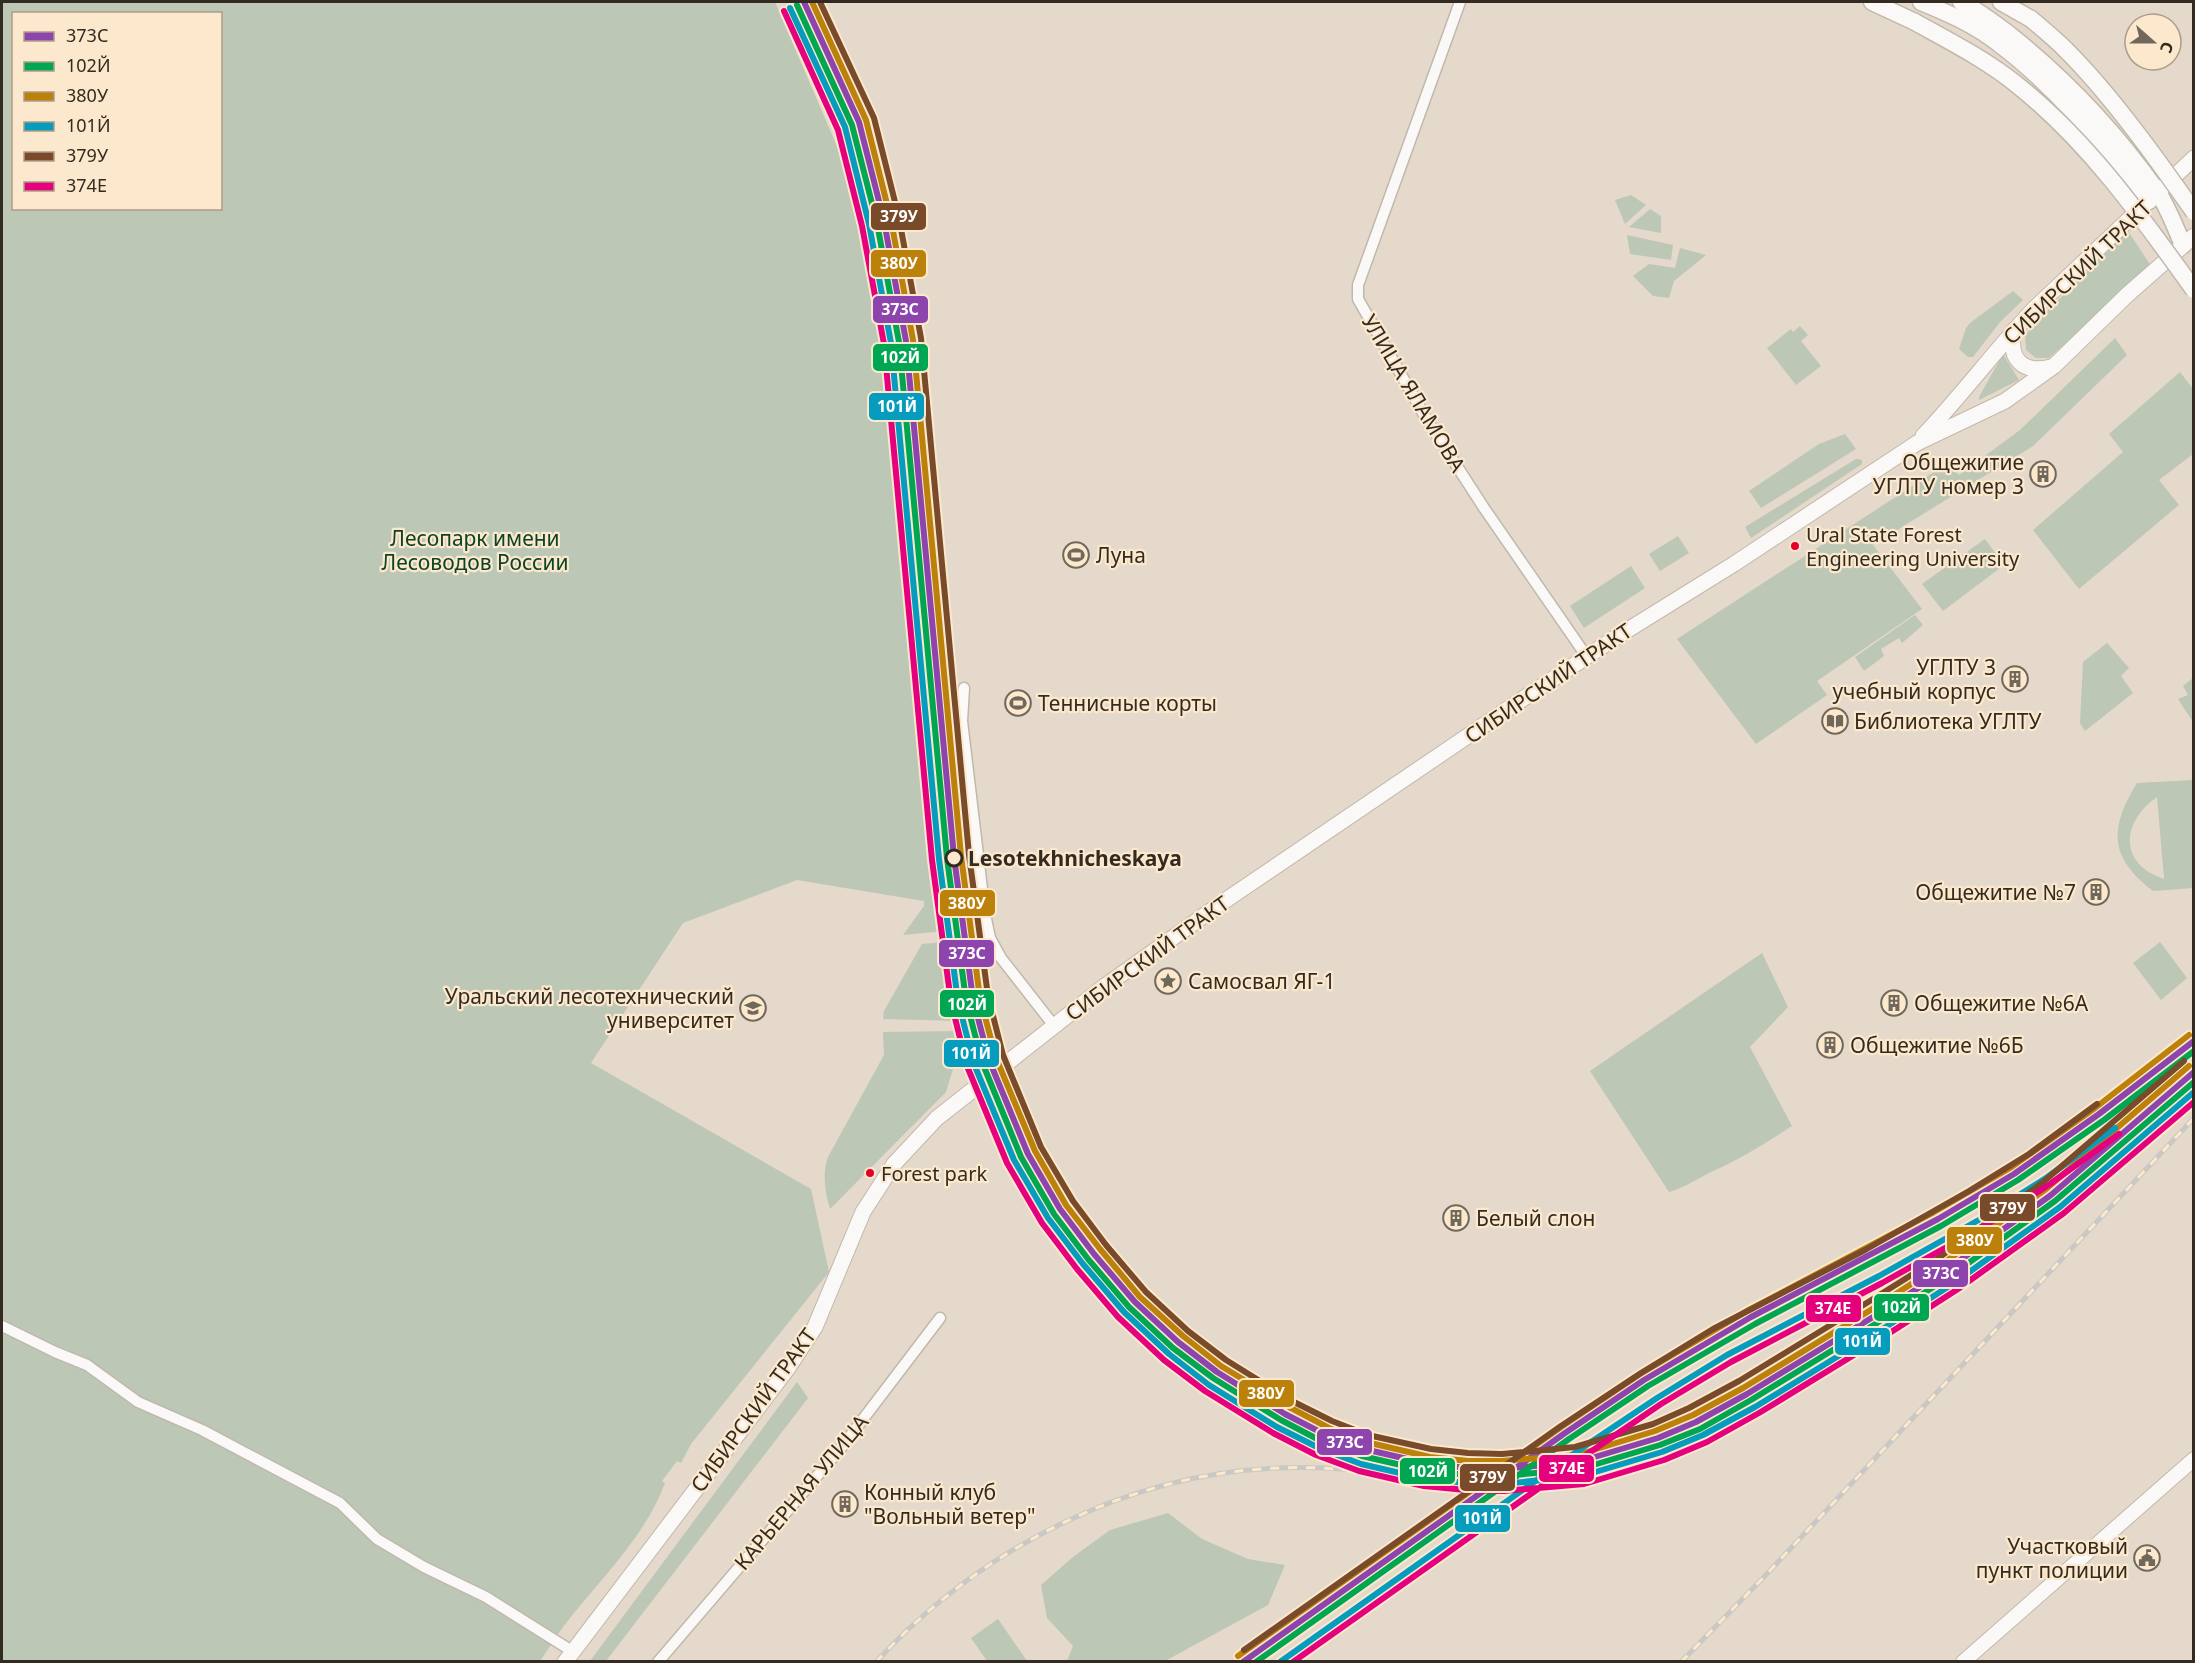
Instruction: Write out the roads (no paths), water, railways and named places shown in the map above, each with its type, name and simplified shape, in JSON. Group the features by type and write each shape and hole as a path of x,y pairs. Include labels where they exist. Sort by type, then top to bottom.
{"main road":[{"path":"1872,2 1915,22 1977,57 2016,84 2061,124 2120,188 2193,290"},
{"path":"1921,2 1962,20 1996,42 2028,68 2076,114 2154,197"},
{"path":"1961,2 1977,9 2058,76 2100,121 2188,240"},
{"path":"2001,2 2031,19 2065,49 2126,121 2193,212"},
{"name":"СИБИРСКИЙ ТРАКТ","path":"1917,443 2035,308 2193,158"},
{"name":"СИБИРСКИЙ ТРАКТ","path":"569,1657 802,1348 815,1327 832,1290 863,1212 894,1164 937,1118 1105,986 1223,902 1587,657 1734,564 1917,443 2005,401 2054,366 2188,240"},
{"path":"2014,330 2012,345 2017,360 2030,369 2040,370 2054,366"},
{"path":"1983,369 1972,402 1976,408 1984,411"}],"street":[{"name":"УЛИЦА ЯЛАМОВА","path":"1460,2 1358,285 1358,300 1427,420 1484,508 1587,657"},
{"path":"964,688 962,721 985,914 990,938 1001,958 1055,1027"},
{"name":"КАРЬЕРНАЯ УЛИЦА","path":"658,1662 842,1448 940,1318"},
{"path":"2,1326 87,1365 138,1402 202,1430 340,1503 377,1539 424,1567 486,1597 569,1657"},
{"path":"1963,1662 2193,1459"}],"railway":[{"path":"876,1662 917,1622 961,1585 1008,1553 1058,1525 1111,1502 1165,1485 1221,1473 1278,1468 1325,1468 1473,1481 1548,1479 1585,1474 1622,1465 1680,1442 1708,1429 1761,1398 2009,1238 2080,1183 2194,1084"},
{"path":"1681,1662 1762,1579 2194,1118"}],"place":[{"name":"Общежитие УГЛТУ номер 3","path":"2043,474"},
{"name":"Ural State Forest Engineering University","path":"1795,546"},
{"name":"Луна","path":"1076,555"},
{"name":"УГЛТУ 3 учебный корпус","path":"2015,679"},
{"name":"Теннисные корты","path":"1018,703"},
{"name":"Библиотека УГЛТУ","path":"1835,721"},
{"name":"Lesotekhnicheskaya","path":"954,858"},
{"name":"Общежитие №7","path":"2096,892"},
{"name":"Самосвал ЯГ-1","path":"1168,981"},
{"name":"Общежитие №6А","path":"1894,1003"},
{"name":"Уральский лесотехнический университет","path":"753,1008"},
{"name":"Общежитие №6Б","path":"1830,1045"},
{"name":"Forest park","path":"870,1173"},
{"name":"Белый слон","path":"1456,1218"},
{"name":"Конный клуб \"Вольный ветер\"","path":"845,1504"},
{"name":"Участковый пункт полиции","path":"2147,1558"}],"park label":[{"name":"Лесопарк имени Лесоводов России","path":"475,550"}]}
